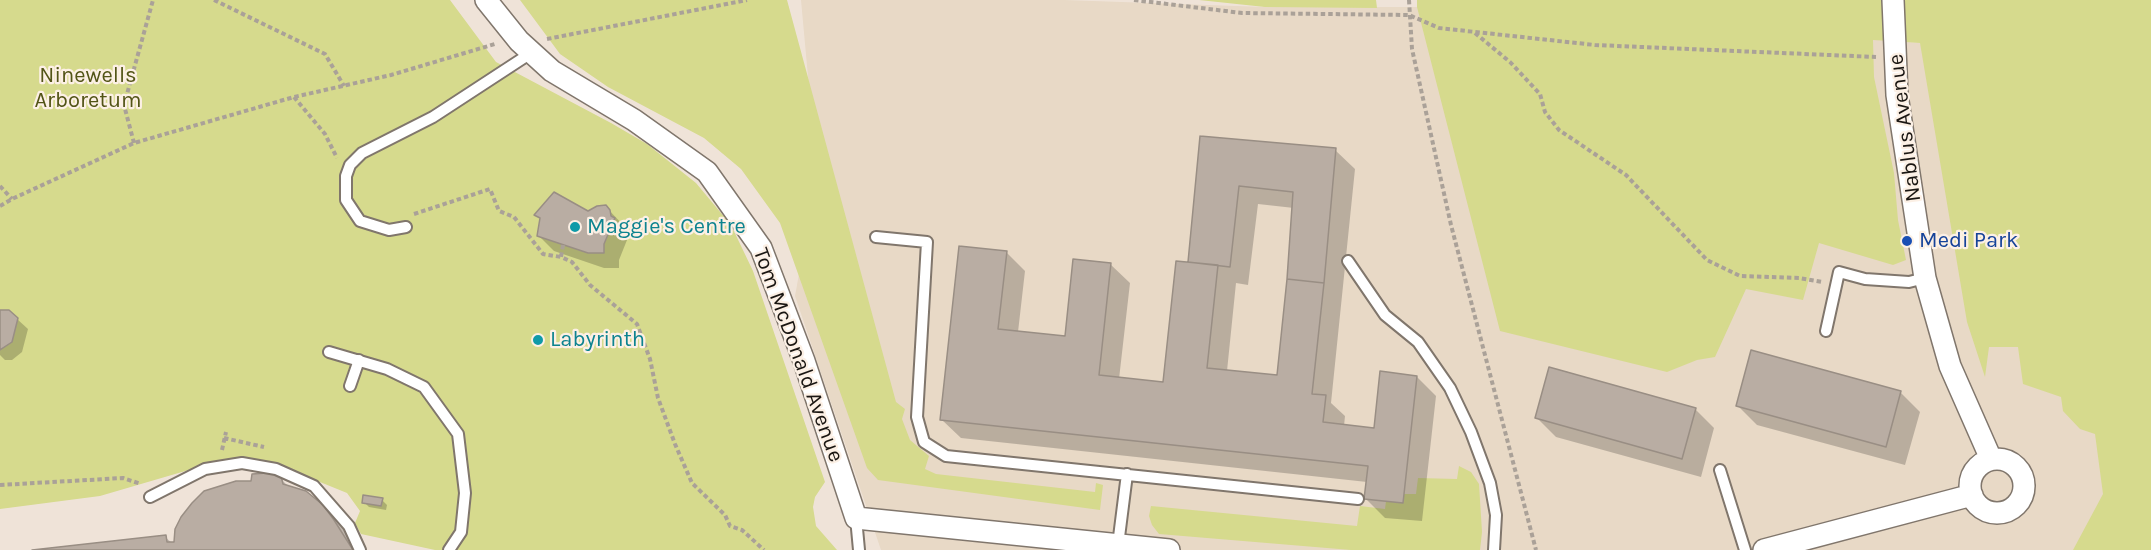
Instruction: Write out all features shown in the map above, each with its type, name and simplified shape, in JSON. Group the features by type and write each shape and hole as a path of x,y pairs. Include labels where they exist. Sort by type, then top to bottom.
{"street":[{"name":"Tom McDonald Avenue","path":"486,0 524,45 552,71 634,120 707,172 761,248 804,361 856,518"},
{"name":"Nablus Avenue","path":"1893,0 1897,95 1925,278 1950,366 1991,459"},
{"path":"1991,459 2000,459 2017,467 2023,475 2025,484 2020,502 2004,512 1986,511 1978,505 1972,495 1970,486 1973,473 1991,459"},
{"path":"1764,550 1972,495"},
{"path":"856,518 1169,550"}],"lane":[{"path":"406,227 389,230 360,221 346,200 346,176 350,165 362,153 433,117 524,45"},
{"path":"876,237 927,242 917,417 924,442 946,456 1358,499"},
{"path":"1348,261 1385,315 1418,342 1450,388 1471,432 1490,483 1496,515 1494,550"},
{"path":"1826,331 1839,272 1865,279 1909,282 1925,278"},
{"path":"329,352 387,369 424,387 458,434 465,493 461,532 449,550"},
{"path":"350,386 358,360"},
{"path":"150,497 205,469 242,463 276,469 314,486 349,526 360,550"},
{"path":"1720,470 1745,550"},
{"path":"1118,544 1127,474"},
{"path":"856,518 859,550"}],"path":[{"path":"134,143 124,105 153,0"},
{"path":"214,0 325,54 344,86"},
{"path":"0,206 134,143 294,97 533,42 747,0"},
{"path":"1134,0 1242,13 1409,15 1439,28 1595,45 1895,58"},
{"path":"1409,0 1412,49 1451,225 1536,550"},
{"path":"1474,32 1510,62 1540,94 1545,112 1559,130 1626,174 1707,260 1740,276 1799,278 1837,284"},
{"path":"294,97 325,134 346,176"},
{"path":"0,186 12,199"},
{"path":"409,215 490,189 499,211 514,217 543,254 561,257 572,262 590,285 637,324 650,359 658,398 692,483 725,515 730,526 742,530 764,550"},
{"path":"561,257 563,245"},
{"path":"223,444 225,435 264,447"},
{"path":"0,485 123,478 141,483 150,497"}],"shaded area":[{"path":"801,0 1064,0 1265,7 1417,7 1920,43 2151,550 881,550 795,296 817,175"}],"green space":[{"name":"Ninewells Arboretum","path":"0,0 450,0 496,62 647,144 696,183 731,225 753,271 825,482 815,497 813,507 816,526 837,550 435,550 361,534 355,523 360,511 347,493 288,469 242,459 199,467 100,496 0,509"},
{"path":"520,0 787,0 896,402 905,409 902,419 910,440 929,456 925,469 936,474 1095,492 1096,483 1103,485 1100,510 878,480 867,468 780,223 741,169 704,138 608,87 560,54"},
{"path":"1199,0 1376,0 1377,8 1265,7"},
{"path":"1417,0 2151,0 2151,550 2073,550 2103,494 2095,434 2080,429 2063,411 2061,397 2023,384 2018,347 1989,347 1985,377 1967,322 1920,43 1873,40 1874,77 1894,173 1898,220 1906,260 1893,265 1819,243 1803,300 1746,289 1715,357 1697,360 1667,372 1500,331"},
{"path":"1459,466 1471,472 1479,484 1482,532 1480,550 1351,550 1159,534 1149,516 1151,506 1357,526 1360,506 1385,509 1386,501 1403,503 1404,494 1416,494 1418,478 1457,479"}],"building":[{"path":"1200,136 1336,148 1324,283 1287,279 1293,192 1239,186 1230,267 1188,262"},
{"name":"Maggie's Centre","path":"554,192 588,211 597,206 606,205 611,216 615,218 604,244 604,253 588,253 537,236 540,218 534,215"},
{"path":"959,246 1007,251 998,329 1065,336 1073,259 1111,263 1099,375 1163,382 1176,261 1218,265 1207,368 1277,375 1287,279 1324,283 1312,394 1326,395 1323,422 1374,428 1380,371 1417,376 1403,503 1364,499 1368,466 940,420"},
{"path":"0,310 9,310 18,318 12,342 0,350"},
{"path":"1751,350 1901,391 1886,447 1736,406"},
{"path":"1549,367 1696,408 1682,459 1535,418"},
{"path":"267,473 281,476 283,484 306,491 323,505 353,550 32,550 166,535 167,542 174,542 175,529 181,517 204,491 236,481 251,481 252,474"},
{"path":"363,495 383,498 381,506 362,503"}],"place":[{"name":"Maggie's Centre","path":"575,227"},
{"name":"Medi Park","path":"1907,241"},
{"name":"Labyrinth","path":"538,340"}]}
